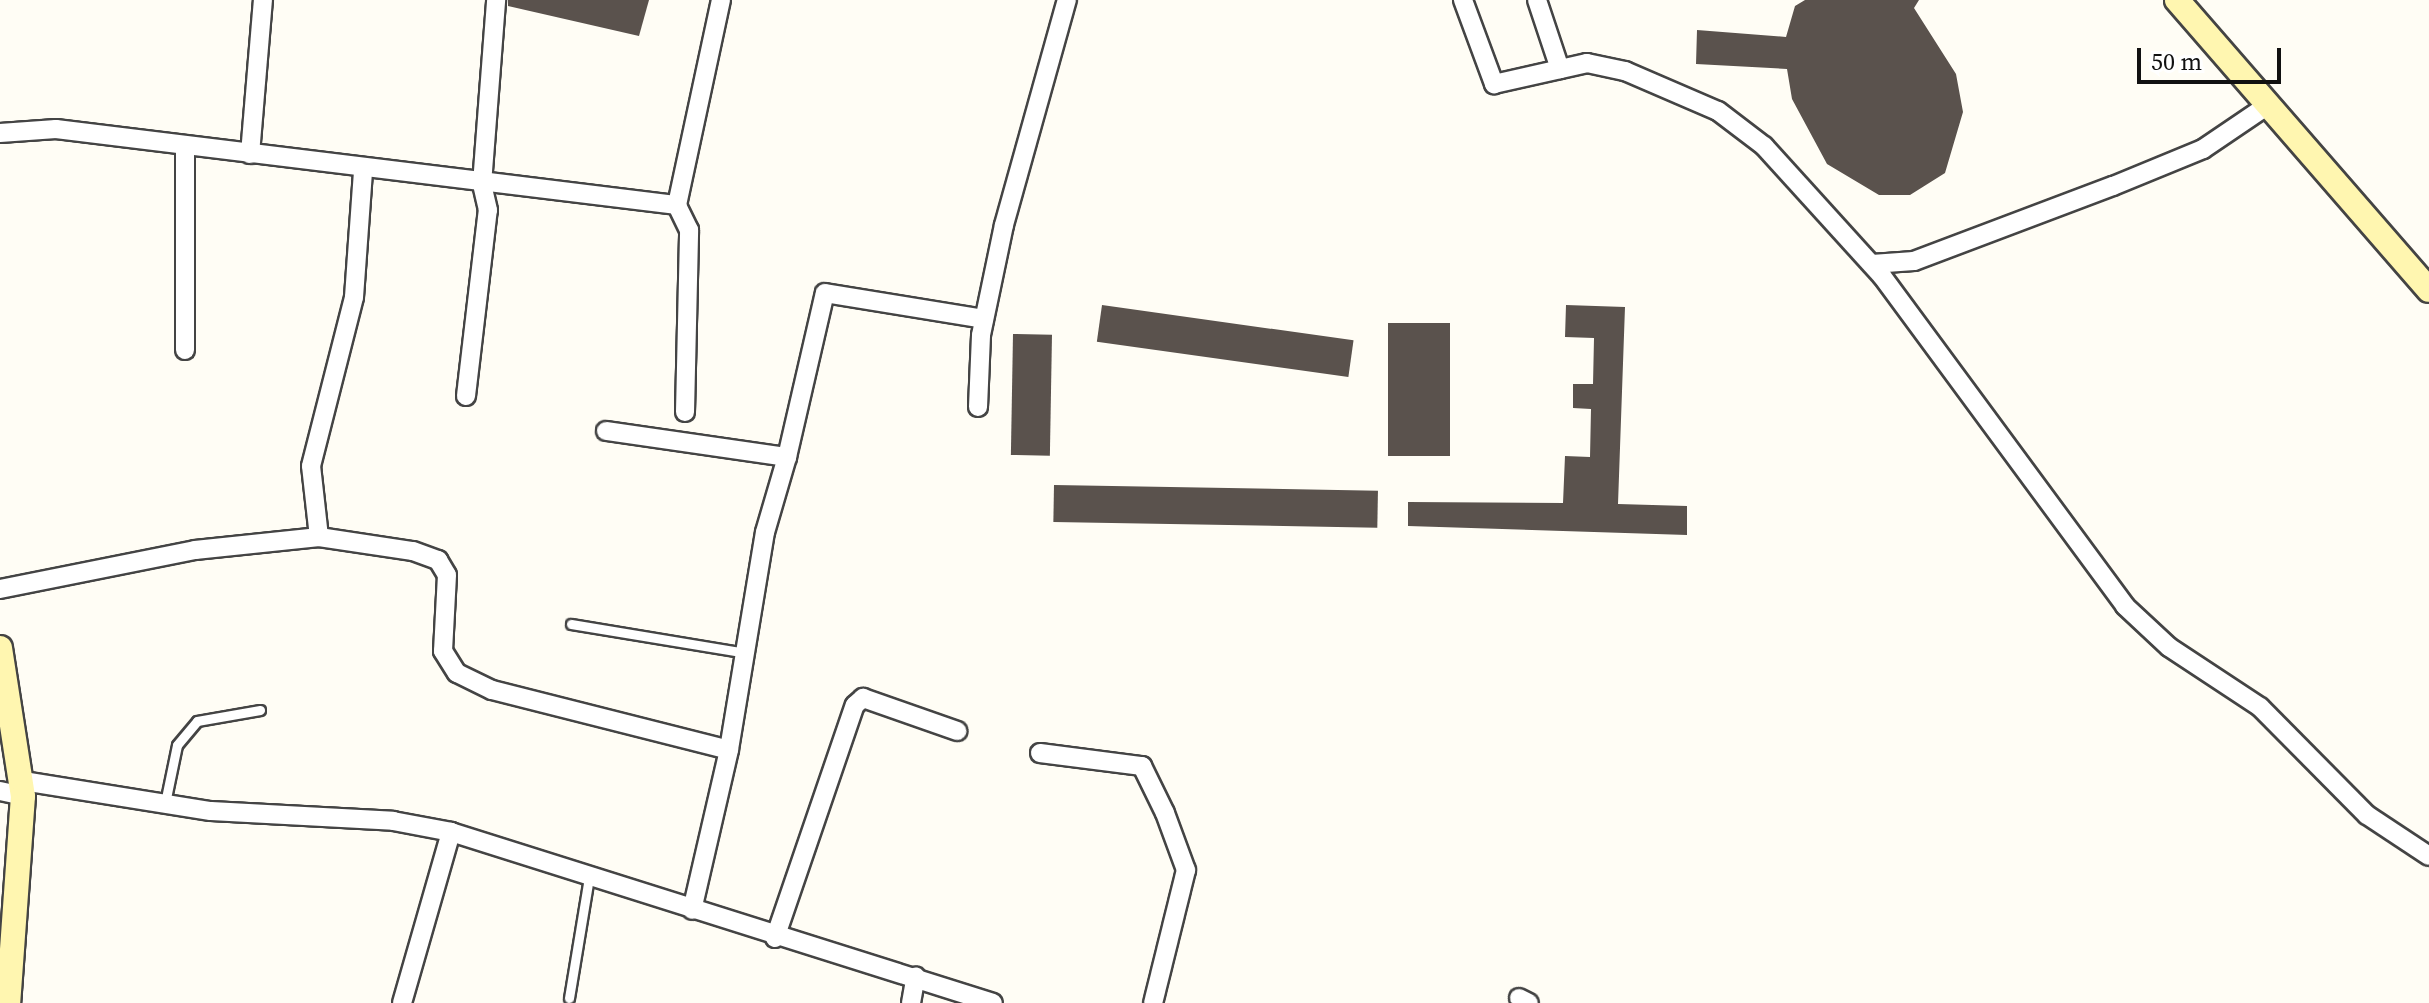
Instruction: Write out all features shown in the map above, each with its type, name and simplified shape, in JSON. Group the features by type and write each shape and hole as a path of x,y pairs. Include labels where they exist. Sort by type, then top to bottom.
{"street":[{"path":"250,154 263,0"},
{"path":"466,396 488,210 482,184 496,0"},
{"path":"685,412 689,230 677,205 721,0"},
{"path":"978,407 984,319 1027,123 1067,0"},
{"path":"1463,0 1494,84 1587,63 1625,71 1718,111 1808,190 1895,293 2125,606 2169,647 2260,707 2367,815 2429,856"},
{"path":"1537,0 1560,69"},
{"path":"2177,0 2429,290"},
{"path":"1872,264 1914,261 2203,149 2268,105"},
{"path":"0,133 56,129 363,172 677,205"},
{"path":"185,146 185,350"},
{"path":"319,537 311,466 354,297 363,172"},
{"path":"1895,293 1914,261"},
{"path":"692,910 729,750 740,652 825,293 984,319"},
{"path":"606,431 787,457"},
{"path":"0,589 195,550 319,537 438,560 447,575 443,651 457,673 492,690 729,750"},
{"path":"0,648 15,789 6,970 8,1003"},
{"path":"775,938 855,705 863,698 957,731"},
{"path":"1040,753 1142,766 1165,813 1186,870 1153,1003"},
{"path":"15,789 451,832 775,938 916,976 993,1003"},
{"path":"402,1003 451,832"},
{"path":"911,1003 916,976"}],"lane":[{"path":"571,624 740,652"},
{"path":"165,803 177,745 197,721 260,710"},
{"path":"569,998 589,877"},
{"path":"0,1001 8,1003"}],"building":[{"path":"508,0 649,0 639,36 508,6"},
{"path":"1805,0 1919,0 1914,8 1956,74 1963,112 1945,173 1910,195 1879,195 1827,164 1792,99 1787,69 1696,64 1697,30 1786,37 1795,6"},
{"path":"1102,305 1354,340 1348,377 1097,342"},
{"path":"1566,305 1625,307 1618,504 1687,506 1687,535 1408,526 1408,502 1563,503 1565,456 1590,457 1591,409 1573,408 1573,384 1593,384 1594,338 1565,337"},
{"path":"1388,323 1450,323 1450,456 1388,456"},
{"path":"1013,334 1052,335 1050,456 1011,455"},
{"path":"1054,485 1378,491 1377,528 1053,522"}]}
